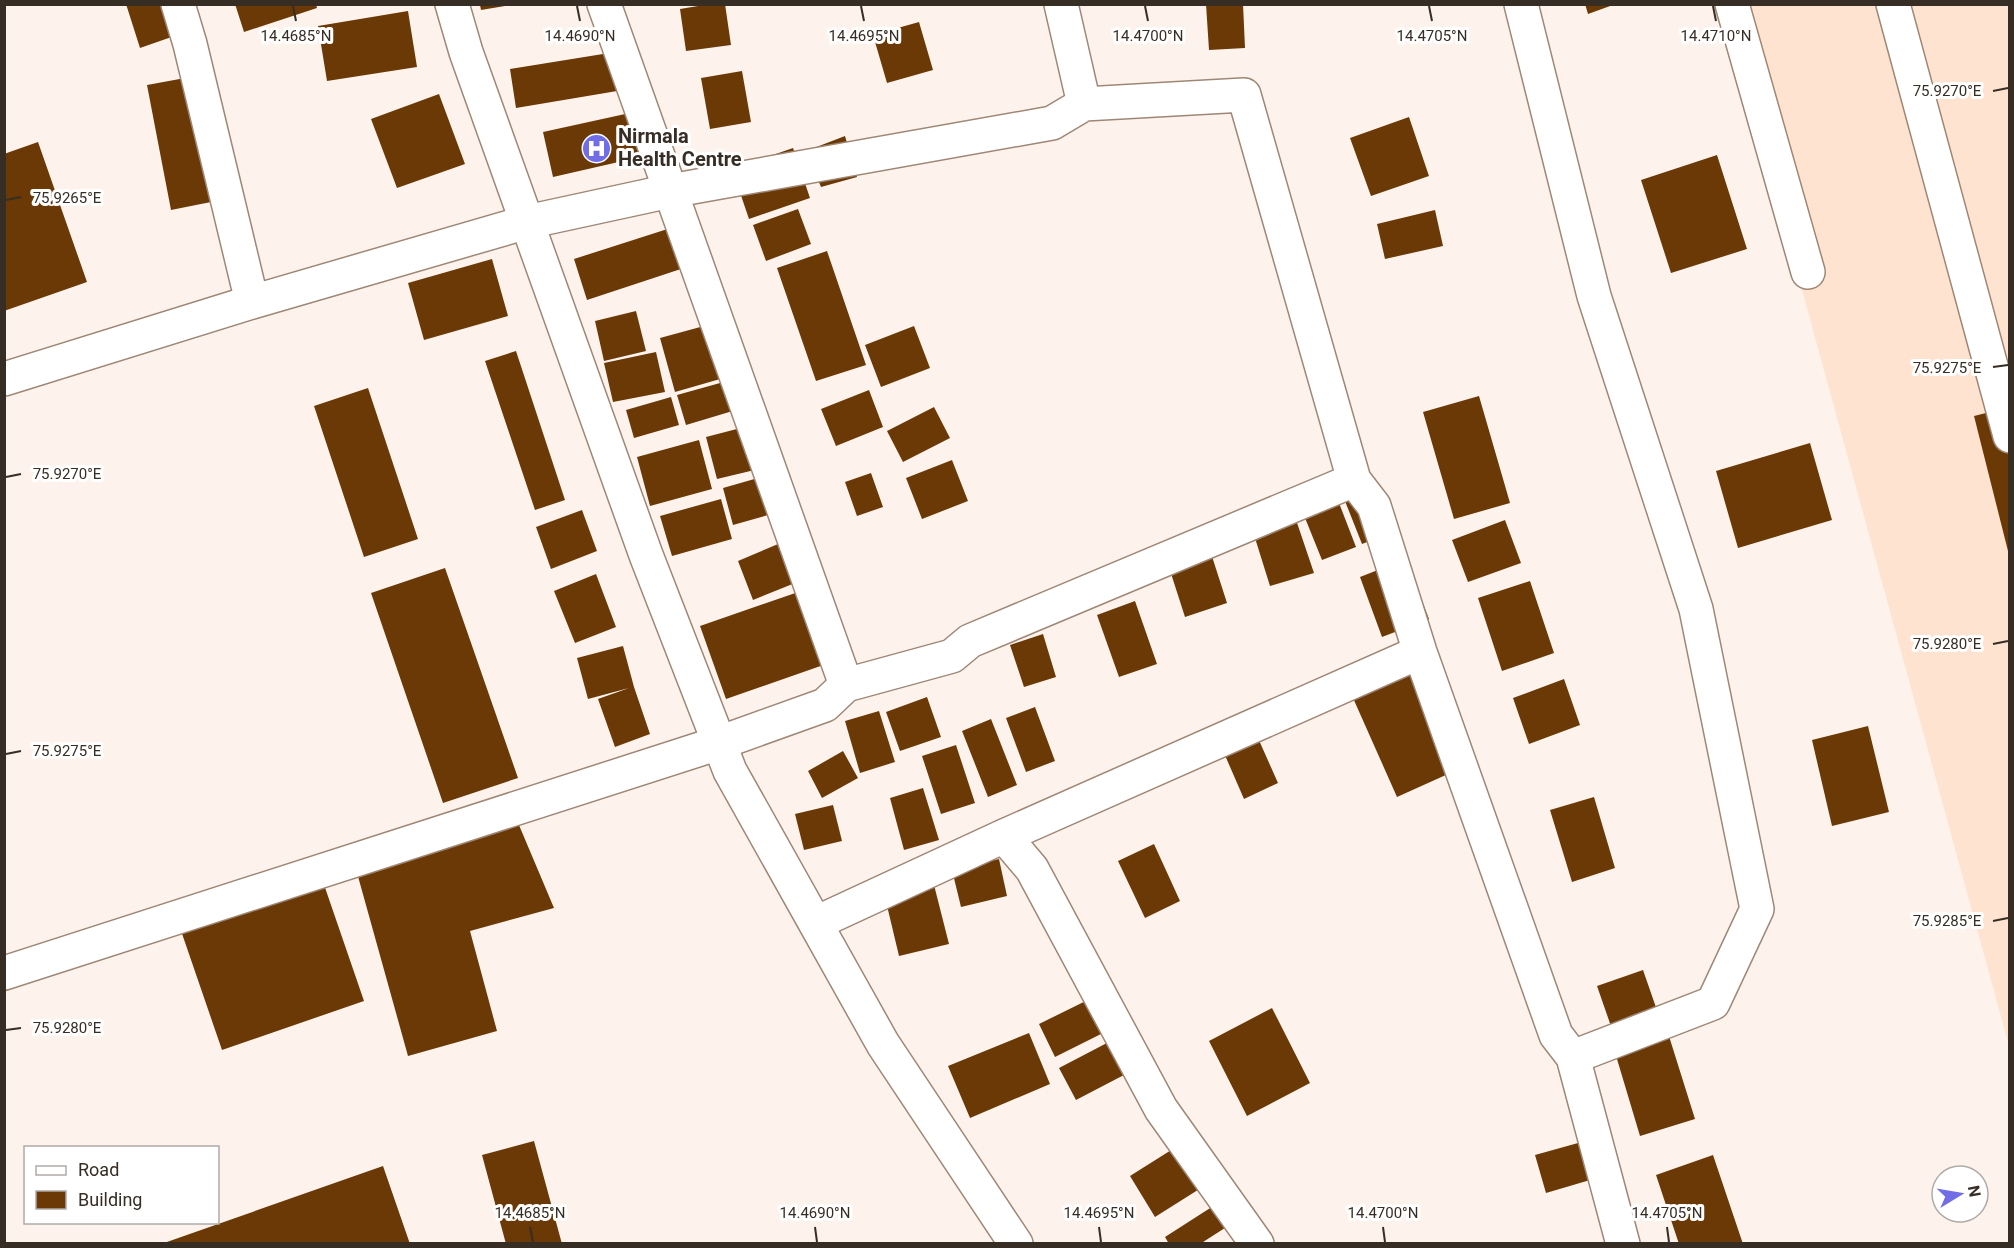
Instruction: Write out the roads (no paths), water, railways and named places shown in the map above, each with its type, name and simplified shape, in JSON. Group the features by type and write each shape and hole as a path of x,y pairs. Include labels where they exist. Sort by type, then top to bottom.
{"street":[{"path":"178,4 190,44 252,302"},
{"path":"452,4 466,52 646,555 730,771 883,1044 1016,1244"},
{"path":"604,4 846,685"},
{"path":"1061,4 1084,104"},
{"path":"1521,4 1593,296 1696,609 1757,909 1713,1003 1573,1057"},
{"path":"1732,4 1808,272"},
{"path":"1893,4 2010,436"},
{"path":"4,379 252,302 527,222 670,191 1052,123 1084,104 1244,94 1354,480 1374,506 1420,651 1556,1035 1573,1057 1623,1244"},
{"path":"4,973 719,743 825,705 846,685 952,656 970,641 1354,480"},
{"path":"816,923 1004,836 1420,651"},
{"path":"1004,836 1032,869 1161,1109 1257,1244"}],"place":[{"name":"Nirmala Health Centre","path":"597,148"}]}
